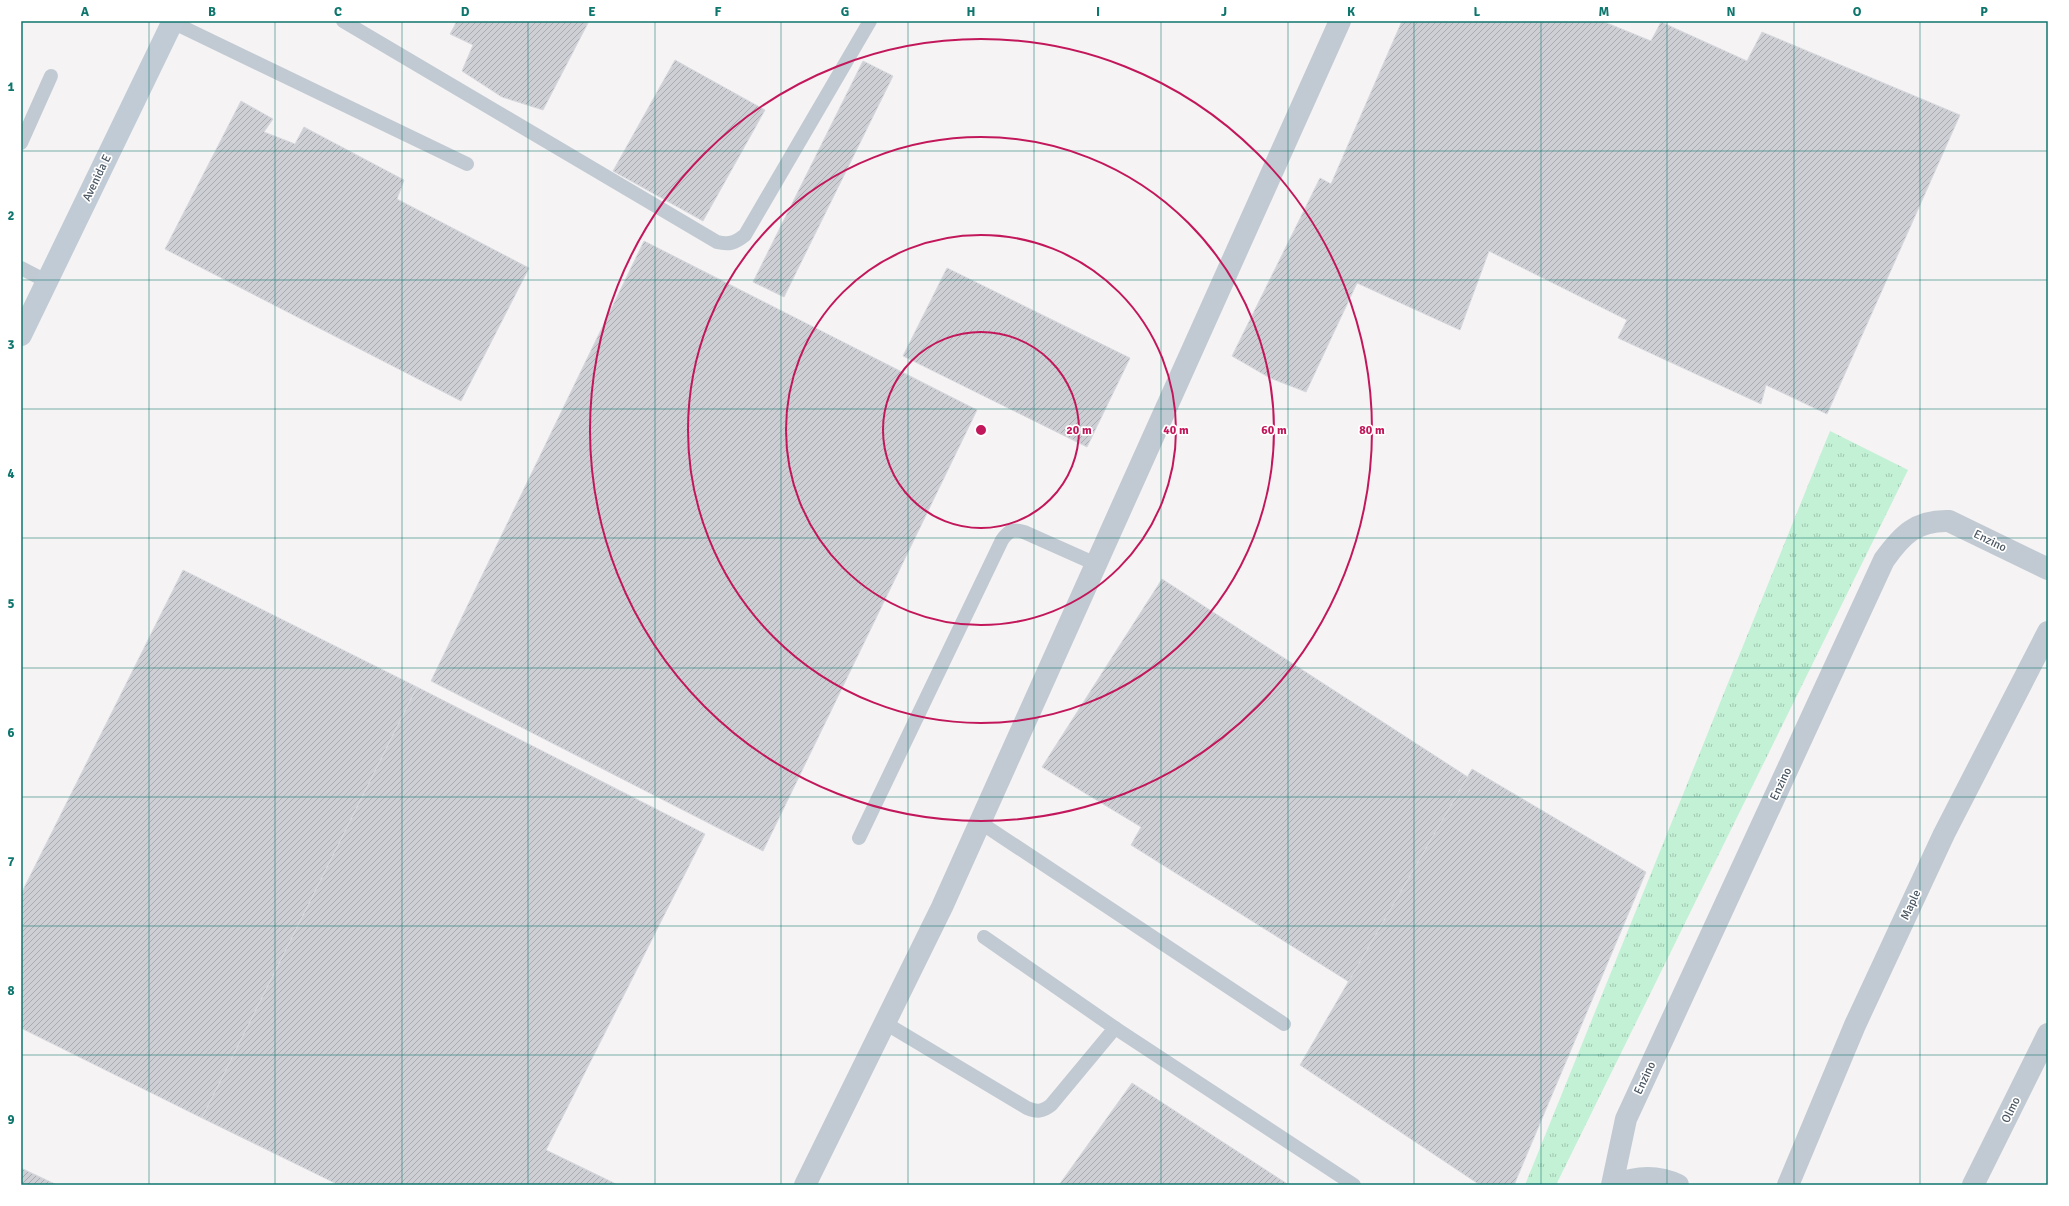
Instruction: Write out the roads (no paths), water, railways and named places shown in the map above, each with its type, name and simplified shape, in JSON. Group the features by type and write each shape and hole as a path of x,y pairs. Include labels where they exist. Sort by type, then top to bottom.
{"main road":[{"name":"Avenida E","path":"21,335 172,21"}],"street":[{"path":"805,1185 942,907 981,823 1098,565 1340,21"},
{"name":"Enzino","path":"1614,1185 1626,1119 1884,560 1898,541 1915,528 1932,521 1949,521 2048,569"},
{"name":"Maple","path":"1788,1185 1855,1025 1944,834 2048,632"},
{"name":"Olmo","path":"1973,1185 2048,1034"},
{"path":"1614,1185 1626,1180 1647,1177 1660,1178 1678,1185"}],"lane":[{"path":"172,21 467,164"},
{"path":"343,21 717,242 727,245 737,242 745,235 865,23"},
{"path":"21,144 51,76"},
{"path":"21,268 46,281"},
{"path":"859,838 1007,532 1014,530 1024,532 1098,565"},
{"path":"981,823 1284,1024"},
{"path":"984,937 1115,1028 1354,1185"},
{"path":"885,1023 1027,1108 1042,1112 1051,1105 1115,1028"}]}
